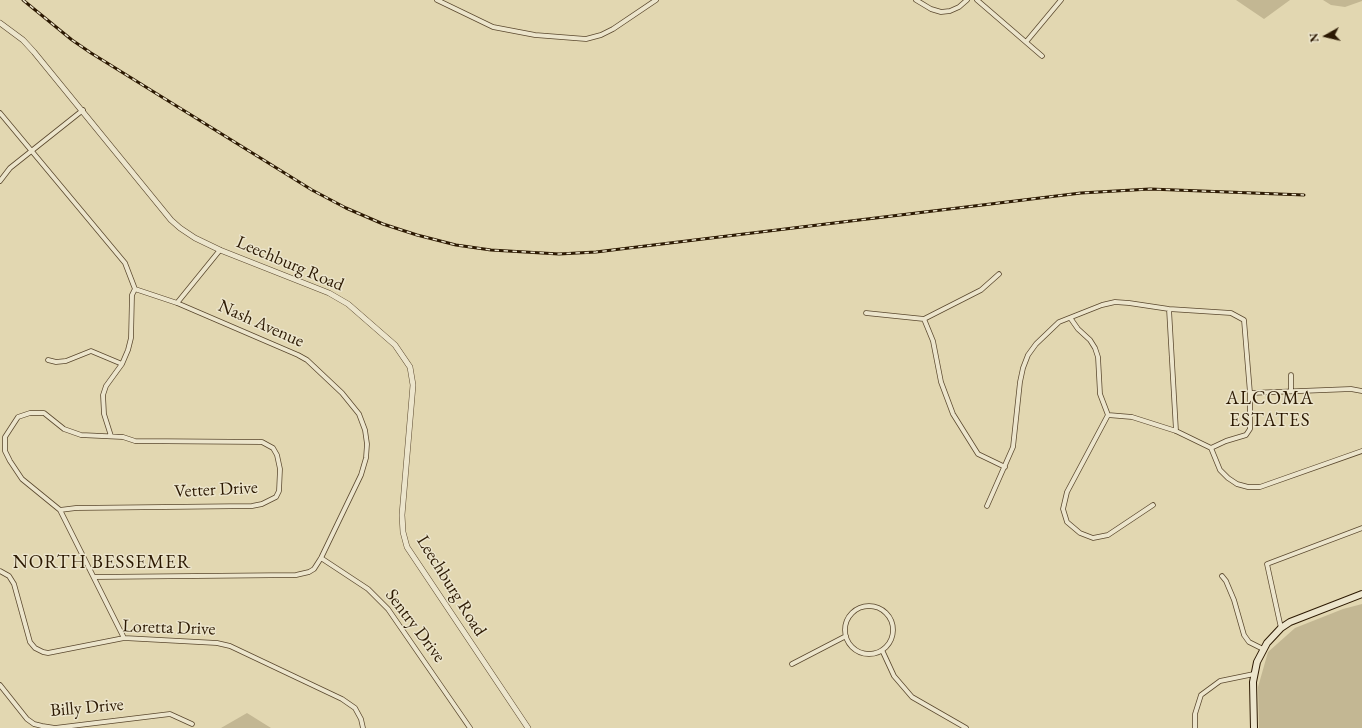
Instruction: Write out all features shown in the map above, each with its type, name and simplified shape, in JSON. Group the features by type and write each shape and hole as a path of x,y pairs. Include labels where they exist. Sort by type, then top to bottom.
{"main road":[{"path":"1254,728 1252,701 1254,674 1263,649 1281,628 1301,617 1362,594"}],"street":[{"path":"437,0 493,27 535,35 586,39 601,35 613,29 656,0"},
{"path":"916,0 931,9 941,12 950,11 959,7 967,0"},
{"path":"977,0 1042,56"},
{"path":"1026,42 1061,0"},
{"name":"Leechburg Road","path":"0,23 23,40 83,110 171,220 195,238 220,250 329,293 348,304 396,345 410,367 413,385 402,515 403,532 407,547 528,728"},
{"path":"0,181 10,168 83,110"},
{"path":"0,113 125,263 135,289 131,308 131,338 122,364 106,386 103,395 104,414 111,436"},
{"path":"177,303 220,250"},
{"path":"866,313 924,319 981,290 999,274"},
{"name":"Nash Avenue","path":"94,578 296,575 309,572 314,569 321,558 361,475 366,458 366,437 359,414 342,393 307,360 298,354 177,303 135,289"},
{"path":"987,506 1013,447 1020,382 1028,355 1036,344 1059,322 1071,319 1102,305 1115,302 1169,309 1231,313 1244,320 1250,394 1250,429 1246,435 1226,441 1211,448"},
{"path":"1169,309 1176,431"},
{"path":"924,319 932,341 941,382 953,414 978,454 1005,467"},
{"path":"1071,319 1078,329 1090,340 1095,348 1098,357 1100,394 1108,415 1067,492 1063,509 1067,522 1080,532 1093,538 1108,535 1153,505"},
{"path":"48,360 56,362 66,361 91,351 122,364"},
{"path":"1291,375 1291,391"},
{"path":"1250,394 1351,389 1362,391"},
{"name":"Vetter Drive","path":"38,412 44,413 64,429 74,434 111,436 123,437 135,441 267,444 273,448 277,454 280,469 279,490 276,497 271,500 252,506 76,508 60,510 22,479 5,451 5,437 10,427 18,417 38,412"},
{"path":"1108,415 1132,417 1176,431 1211,448 1215,460 1228,478 1237,484 1248,488 1260,487 1362,450"},
{"path":"60,510 124,638"},
{"path":"1281,628 1268,564 1362,528"},
{"name":"Sentry Drive","path":"321,558 368,588 388,609 470,728"},
{"name":"Loretta Drive","path":"0,571 9,576 14,584 26,633 30,642 39,650 48,653 124,638 217,643 230,646 342,699 355,708 361,719 363,728"},
{"path":"1222,576 1226,581 1234,600 1244,635 1249,642 1263,649"},
{"path":"863,606 877,607 888,614 892,622 893,630 888,644 882,650 870,654 861,652 853,647 846,636 846,627 850,616 863,606"},
{"path":"792,664 846,636"},
{"path":"882,650 894,676 912,697 966,728"},
{"path":"1195,728 1195,714 1201,695 1220,681 1254,674"},
{"name":"Billy Drive","path":"0,685 28,719 34,724 42,726 55,728 170,714 192,724"}],"shaded area":[{"path":"1236,0 1290,0 1264,19"},
{"path":"1323,0 1362,1 1345,7 1331,5"},
{"path":"1362,604 1362,728 1259,728 1258,687 1268,652 1295,628 1343,609"},
{"path":"247,713 271,728 221,728"}],"railway":[{"path":"23,0 72,40 91,53 312,190 346,208 383,224 456,245 491,250 559,254 596,252 1081,193 1150,189 1304,195"}],"district":[{"name":"ALCOMA ESTATES","path":"1270,410"},
{"name":"NORTH BESSEMER","path":"102,563"}]}
